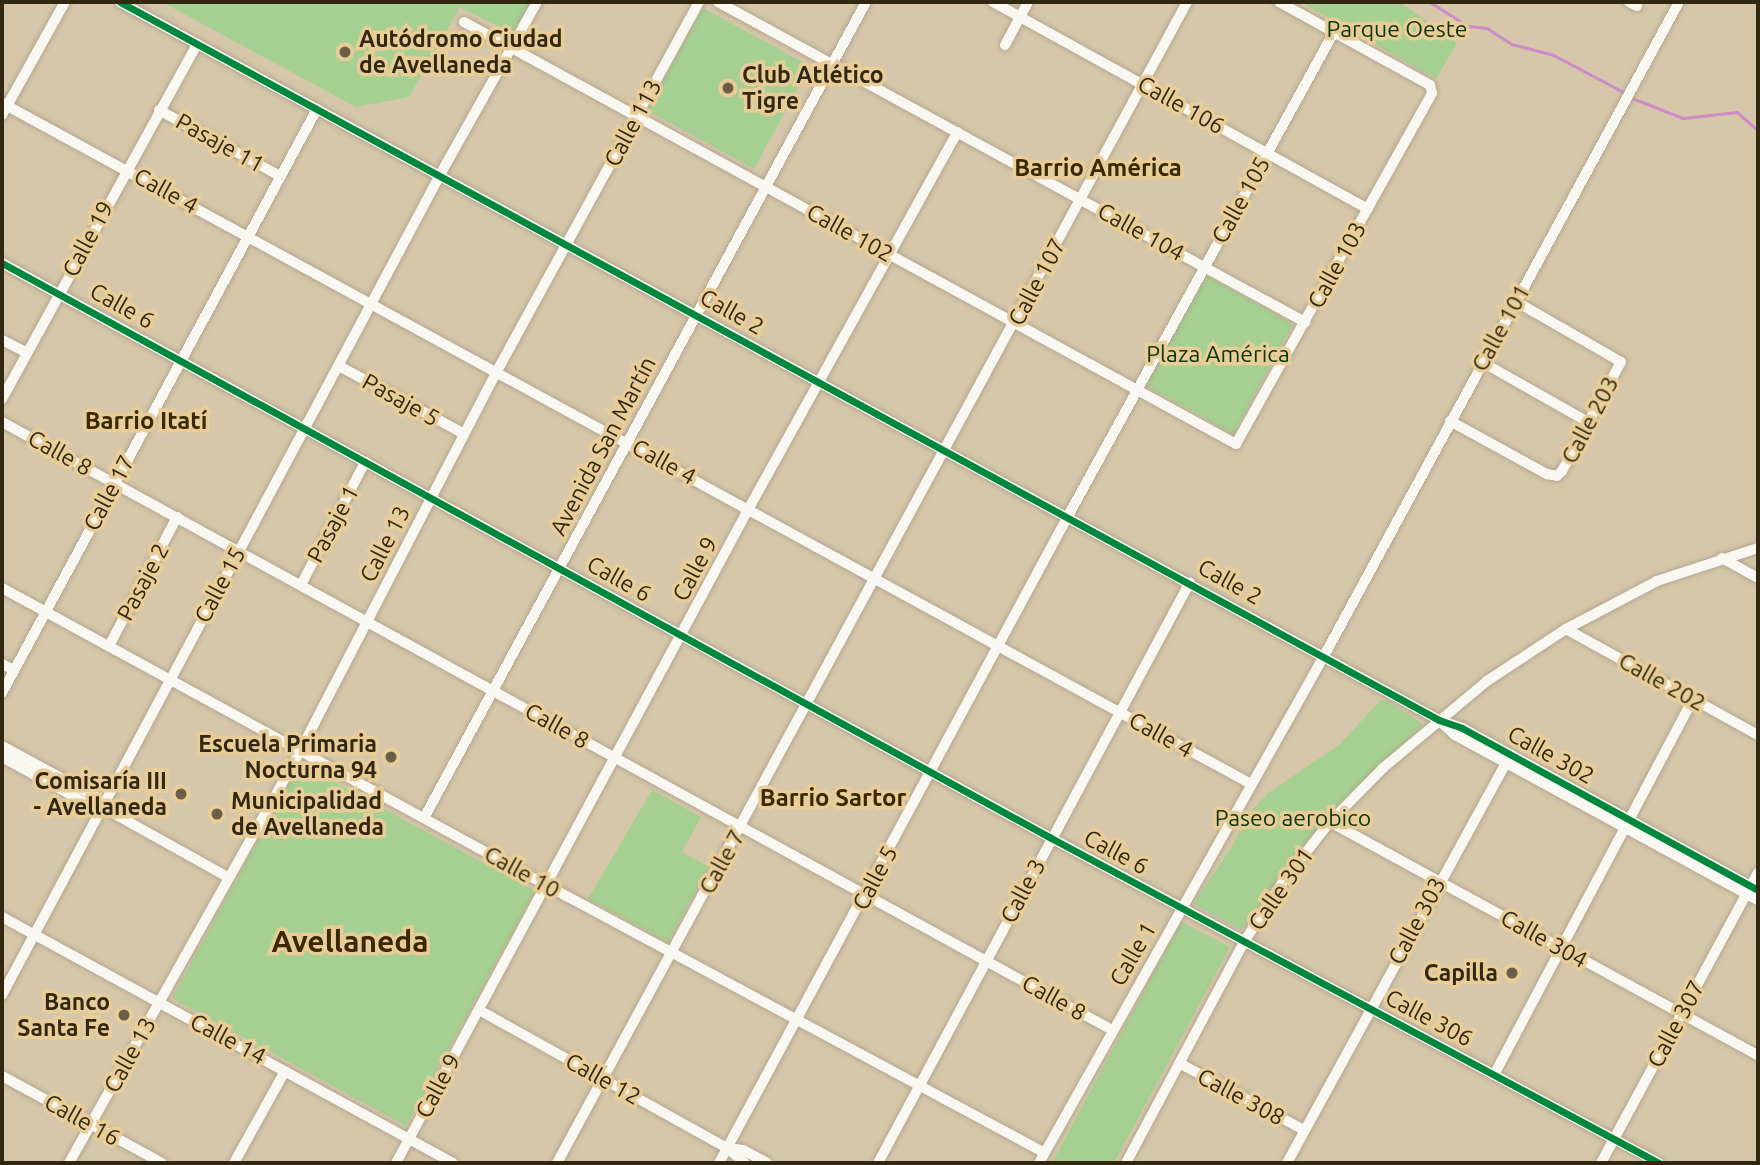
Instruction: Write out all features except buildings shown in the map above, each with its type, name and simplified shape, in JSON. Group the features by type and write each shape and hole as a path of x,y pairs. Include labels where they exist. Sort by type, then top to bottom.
{"street":[{"path":"4,108 65,2"},
{"name":"Calle 2","path":"120,2 1324,656"},
{"name":"Calle 15","path":"2,995 440,175 537,2"},
{"name":"Calle 113","path":"567,244 699,2"},
{"name":"Calle 104","path":"718,2 1304,322"},
{"name":"Avenida San Martín","path":"424,818 866,2"},
{"name":"Calle 106","path":"993,2 1368,209"},
{"path":"1006,45 1028,2"},
{"name":"Calle 107","path":"945,449 1016,323 1188,2"},
{"path":"1279,2 1334,32"},
{"name":"Calle 101","path":"1324,656 1679,2"},
{"name":"Calle 102","path":"464,22 1236,444"},
{"name":"Calle 103","path":"1236,444 1432,93 1430,85 1334,32"},
{"name":"Calle 105","path":"1068,516 1334,32"},
{"name":"Calle 19","path":"2,399 197,44"},
{"name":"Calle 4","path":"4,108 126,169 1251,784"},
{"name":"Calle 17","path":"2,693 317,109"},
{"name":"Pasaje 11","path":"159,110 281,176"},
{"name":"Calle 9","path":"396,1163 749,508 957,132"},
{"name":"Calle 13","path":"69,1163 300,751 430,498 567,244"},
{"name":"Calle 6","path":"2,262 1181,909"},
{"name":"Calle 203","path":"1450,421 1546,474 1557,476 1562,471 1621,362 1516,301"},
{"path":"2,340 27,353"},
{"path":"1482,362 1588,422"},
{"name":"Pasaje 5","path":"339,366 464,434"},
{"name":"Calle 8","path":"2,422 1112,1030"},
{"name":"Calle 7","path":"557,1163 945,449"},
{"name":"Pasaje 1","path":"301,585 365,462"},
{"name":"Calle 5","path":"719,1163 866,895 1068,516"},
{"name":"Pasaje 2","path":"109,646 177,517"},
{"name":"Calle 301","path":"1126,1163 1244,942 1284,880 1329,822 1383,768 1498,673 1566,629 1657,581 1758,548"},
{"path":"1722,558 1758,578"},
{"name":"Calle 3","path":"878,1163 1190,582"},
{"name":"Calle 10","path":"2,588 546,886 919,1086 1042,1158"},
{"name":"Calle 202","path":"1566,629 1758,735"},
{"name":"Calle 302","path":"1324,656 1439,720 1462,727 1508,758 1752,890 1758,900"},
{"name":"Calle 1","path":"1042,1158 1324,656"},
{"path":"2,664 14,670"},
{"path":"1494,1075 1693,699"},
{"path":"2,746 98,799 102,807"},
{"path":"2,757 93,807 102,807 228,877"},
{"name":"Calle 303","path":"1287,1163 1438,881 1508,758"},
{"name":"Calle 304","path":"1329,822 1758,1055"},
{"name":"Calle 307","path":"1601,1163 1681,1013 1752,890 1758,873"},
{"name":"Calle 306","path":"1181,909 1659,1163"},
{"name":"Calle 14","path":"2,917 453,1163"},
{"name":"Calle 12","path":"479,1010 727,1148 745,1163"},
{"name":"Calle 308","path":"1179,1063 1304,1130"},
{"path":"234,1163 285,1071"},
{"name":"Calle 16","path":"2,1076 162,1163"},
{"name":"Calle 12","path":"727,1148 743,1150 767,1163"}],"green space":[{"name":"Autódromo Ciudad de Avellaneda","path":"162,2 533,2 515,35 460,7 409,97 356,107"},
{"name":"Parque Oeste","path":"1301,2 1400,2 1457,43 1436,79"},
{"name":"Club Atlético Tigre","path":"703,8 810,66 754,169 647,110"},
{"name":"Plaza América","path":"1203,274 1293,324 1233,434 1143,384"},
{"name":"Paseo aerobico","path":"1386,700 1423,724 1241,930 1193,904 1231,848 1252,810 1268,793 1339,745 1380,701"},
{"path":"300,763 535,891 406,1126 172,998"},
{"path":"652,790 701,817 682,852 709,867 668,942 588,899"},
{"path":"1181,922 1230,947 1114,1163 1052,1163"}],"waterway":[{"path":"1430,2 1468,26 1487,28 1512,44 1554,55 1627,94"},
{"path":"1632,98 1683,118 1737,112 1758,130"}],"cycle path":[{"path":"120,2 1439,720 1462,728 1758,890"},
{"path":"2,263 1051,838 1659,1163"}],"place":[{"name":"Autódromo Ciudad de Avellaneda","path":"345,52"},
{"name":"Club Atlético Tigre","path":"728,88"},
{"name":"Escuela Primaria Nocturna 94","path":"391,757"},
{"name":"Comisaría III - Avellaneda","path":"181,794"},
{"name":"Municipalidad de Avellaneda","path":"217,814"},
{"name":"Capilla","path":"1512,973"},
{"name":"Banco Santa Fe","path":"124,1015"}],"district":[{"name":"Barrio América","path":"1098,168"},
{"name":"Barrio Itatí","path":"146,421"},
{"name":"Barrio Sartor","path":"833,798"},
{"name":"Avellaneda","path":"350,941"}]}
